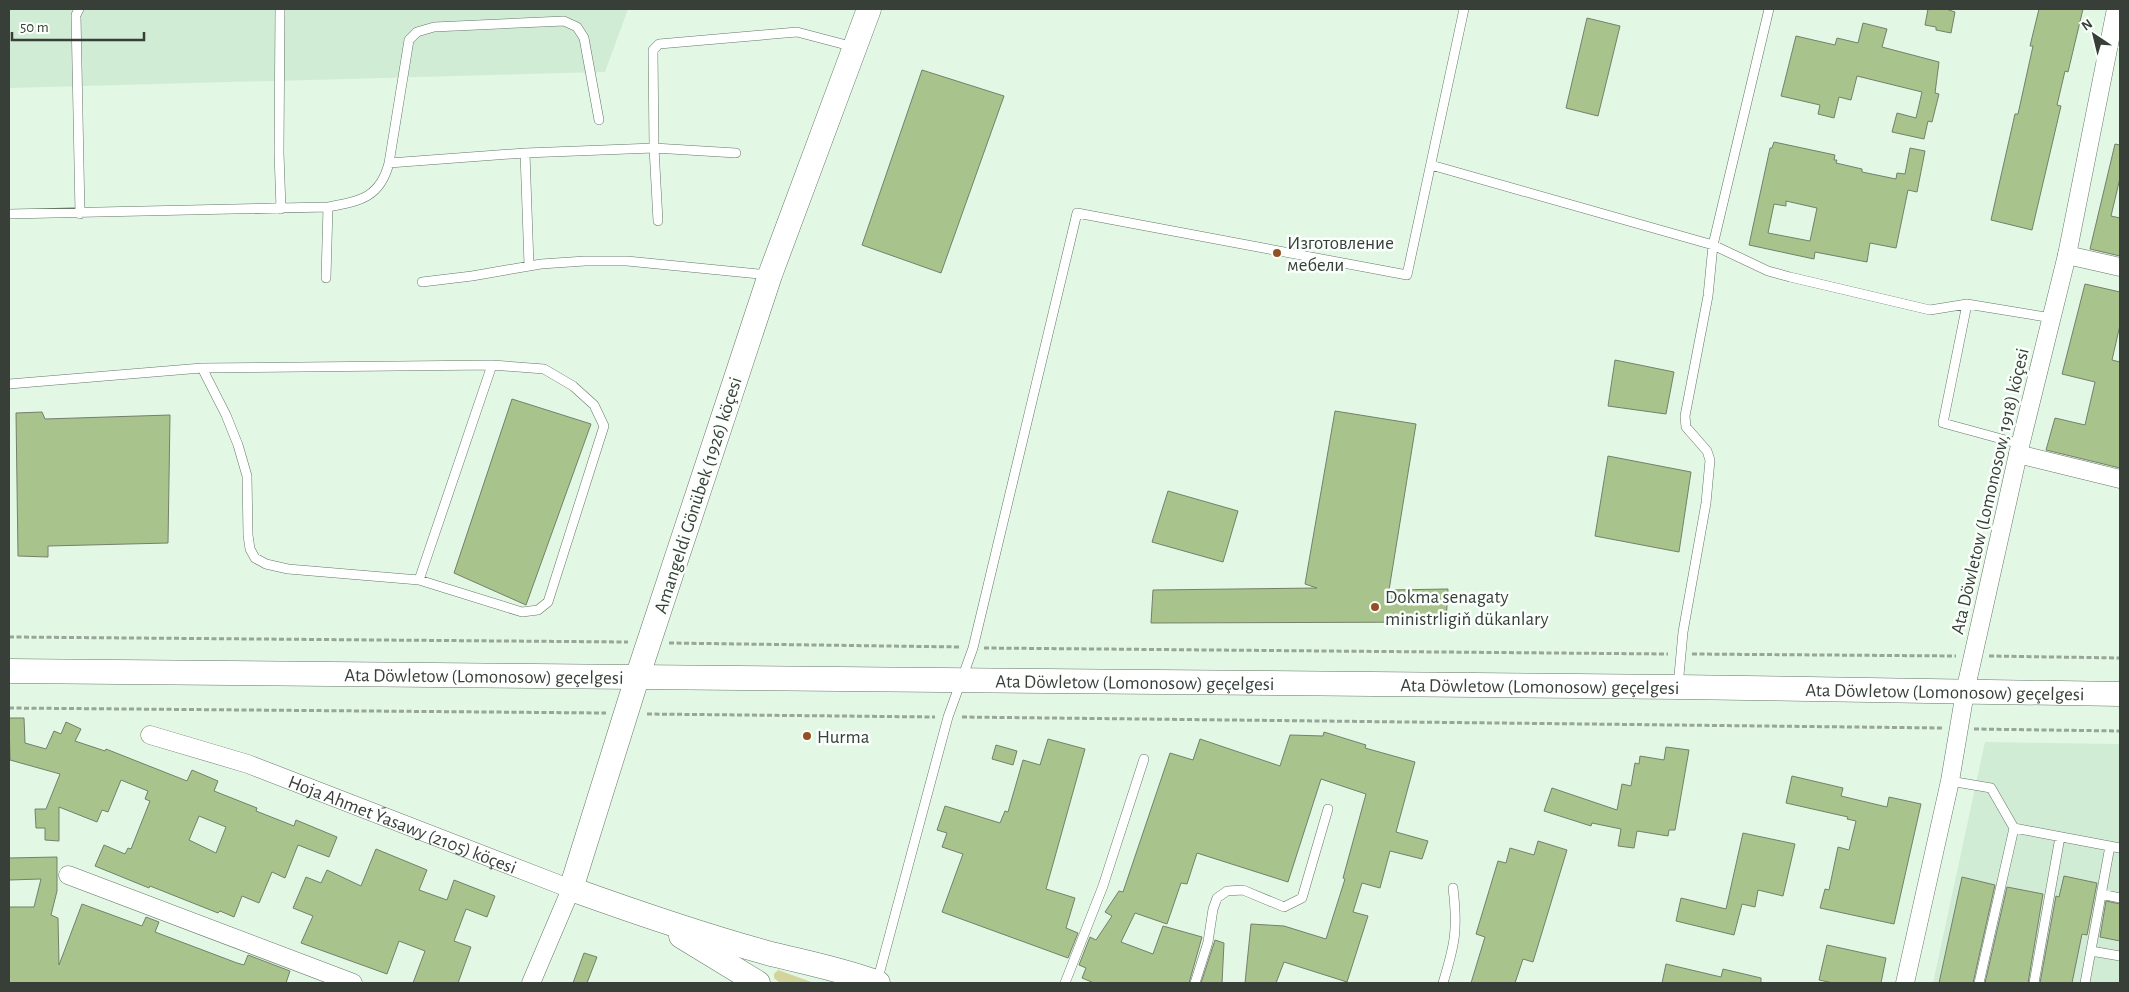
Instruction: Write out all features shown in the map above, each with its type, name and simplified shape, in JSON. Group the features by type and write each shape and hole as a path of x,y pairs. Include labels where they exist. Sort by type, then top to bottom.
{"street":[{"name":"Amangeldi Gönübek (1926) köçesi","path":"531,983 571,888 648,642 770,275 869,9"},
{"name":"Ata Döwletow (Lomonosow, 1918) köçesi","path":"1905,983 1950,781 1965,692 2019,449 2067,255 2113,54 2116,9"},
{"path":"2067,255 2120,267"},
{"path":"2019,449 2120,479"},
{"name":"Ata Döwletow (Lomonosow) geçelgesi","path":"9,671 1678,687 2120,694"},
{"name":"Hoja Ahmet Ýasawy (2105) köçesi","path":"150,736 248,764 652,919 765,952 845,972 877,983"},
{"path":"68,876 353,983"},
{"name":"Hoja Ahmet Ýasawy (2105) köçesi","path":"652,919 758,983"}],"lane":[{"path":"79,9 76,15 80,214"},
{"path":"280,9 279,153 281,209"},
{"path":"877,983 948,717 973,648 1077,213 1407,275 1464,9"},
{"path":"1678,687 1683,632 1706,503 1710,460 1707,451 1686,427 1685,416 1708,296 1713,245 1769,9"},
{"path":"9,214 281,209 328,207 359,201 374,192 386,178 410,40 418,32 434,27 564,21 577,26 584,38 599,120"},
{"path":"658,221 654,148 653,50 659,44 797,32 856,47"},
{"path":"390,163 525,153 654,148 736,152"},
{"path":"525,153 529,265"},
{"path":"1431,165 1713,245 1768,270 1912,306 1930,310 1967,304 2052,318"},
{"path":"326,278 328,207"},
{"path":"422,282 472,276 555,262 627,261 770,275"},
{"path":"1967,304 1943,423 2019,449"},
{"path":"9,384 202,368 492,365 544,369 573,386 594,405 604,426 548,602 538,610 522,612 419,580 288,569 266,564 255,558 250,549 248,535 247,476 238,445 226,415 202,368"},
{"path":"419,580 492,365"},
{"path":"1065,983 1103,886 1144,759"},
{"path":"1950,781 1991,788 2014,828 1979,983"},
{"path":"1195,983 1208,942 1213,909 1218,898 1227,891 1243,890 1284,906 1302,898 1328,808"},
{"path":"2014,828 2120,848"},
{"path":"2034,983 2060,837"},
{"path":"2085,983 2110,846"},
{"path":"1443,983 1456,940 1457,919 1453,888"},
{"path":"2102,894 2120,898"},
{"path":"2091,951 2120,956"}],"path":[{"path":"9,637 2120,658"},
{"path":"9,708 626,712 642,714 2120,731"}],"shaded area":[{"path":"9,9 628,9 605,72 9,88"},
{"path":"1985,742 2120,744 2120,983 1933,983"}],"green space":[{"path":"778,970 814,983 780,983 774,978 774,974"}],"building":[{"path":"1928,9 1946,9 1955,12 1951,33 1936,30 1936,27 1925,25"},
{"path":"2039,9 2083,9 2068,72 2065,71 2057,105 2061,106 2032,230 1991,220 2015,114 2018,114 2033,46 2030,46"},
{"path":"1587,18 1620,26 1598,116 1566,108"},
{"path":"1863,23 1887,29 1882,47 1939,62 1935,93 1939,94 1932,122 1928,121 1924,139 1892,132 1897,113 1916,118 1922,92 1857,76 1851,100 1839,97 1834,118 1818,114 1820,105 1781,96 1796,36 1835,45 1837,38 1858,43"},
{"path":"922,70 1004,96 941,273 862,245"},
{"path":"1774,142 1835,155 1834,160 1837,160 1836,163 1862,169 1862,172 1896,179 1897,173 1905,174 1910,148 1925,151 1917,192 1908,190 1896,248 1870,243 1867,262 1815,252 1814,259 1749,245 1770,148 1772,148","holes":["1786,201 1817,208 1810,241 1768,233 1774,204 1786,206"]},
{"path":"2115,144 2120,145 2120,178 2111,216 2120,218 2120,256 2090,249"},
{"path":"2085,284 2120,292 2120,325 2112,360 2120,362 2120,468 2046,450 2055,418 2085,425 2095,382 2062,374"},
{"path":"1615,360 1674,372 1666,414 1608,406"},
{"path":"512,399 591,424 526,605 454,573"},
{"path":"1335,411 1416,424 1389,590 1448,589 1446,622 1151,623 1153,590 1317,588 1305,584"},
{"path":"42,412 45,419 170,415 168,543 48,546 48,557 18,556 16,413"},
{"path":"1608,456 1691,472 1679,552 1595,536"},
{"path":"1168,491 1238,511 1223,562 1152,542"},
{"path":"9,718 24,718 25,743 46,749 54,731 61,734 66,722 81,729 75,741 105,751 106,749 187,781 192,770 218,781 214,791 257,808 256,811 294,826 296,820 337,837 329,857 298,845 285,878 272,872 259,903 242,896 234,917 220,911 218,913 150,886 149,888 95,866 104,845 125,854 128,848 131,849 150,801 145,799 148,791 121,780 108,812 102,810 97,822 59,807 59,841 45,840 45,828 36,828 35,809 46,809 60,774 10,760","holes":["199,816 226,827 216,853 189,840"]},
{"path":"1324,732 1366,745 1365,748 1415,762 1396,832 1428,841 1422,859 1390,851 1380,888 1362,883 1353,912 1368,916 1347,982 1284,962 1276,983 1245,983 1251,924 1284,926 1326,939 1345,879 1343,878 1366,794 1321,779 1288,882 1197,853 1187,884 1181,883 1167,924 1135,913 1121,942 1153,954 1163,926 1202,937 1189,983 1094,983 1082,978 1086,968 1079,965 1090,937 1096,940 1112,916 1105,912 1119,891 1123,892 1170,753 1193,760 1200,739 1280,766 1290,735 1323,736"},
{"path":"1048,739 1085,749 1046,889 1075,898 1066,928 1078,933 1068,958 942,912 963,854 942,847 947,833 937,830 945,806 1000,823 1005,811 1008,812 1023,760 1040,765"},
{"path":"996,745 1017,751 1013,765 992,759"},
{"path":"1666,747 1689,750 1675,830 1669,830 1668,836 1637,831 1634,848 1618,846 1621,829 1592,823 1591,826 1544,811 1552,788 1617,810 1622,784 1631,786 1635,763 1639,764 1640,756 1664,760"},
{"path":"1792,776 1843,788 1841,796 1887,807 1889,797 1921,804 1894,924 1820,908 1825,889 1829,890 1838,847 1849,850 1856,821 1847,819 1848,817 1786,803"},
{"path":"1743,833 1795,844 1783,896 1758,890 1755,907 1742,904 1734,935 1676,921 1681,898 1726,909"},
{"path":"1538,841 1567,850 1533,962 1523,959 1515,983 1471,983 1485,937 1476,934 1498,861 1506,863 1510,848 1534,855"},
{"path":"376,849 427,870 419,890 447,900 454,880 495,896 487,917 466,909 454,941 471,947 458,983 413,983 425,951 399,941 387,974 301,943 313,916 293,908 306,877 321,883 327,870 361,886"},
{"path":"57,857 57,891 51,915 58,918 59,965 82,904 142,926 146,917 159,922 155,932 237,963 244,965 248,955 290,971 286,983 9,983 9,907 34,907 41,879 9,880 9,858"},
{"path":"2064,876 2097,883 2087,935 2082,934 2072,983 2040,983 2056,896 2059,897"},
{"path":"1962,877 1995,885 1973,983 1939,983"},
{"path":"2007,887 2043,894 2028,983 1985,983"},
{"path":"2106,901 2120,904 2120,941 2100,937"},
{"path":"1215,940 1224,943 1222,983 1201,983"},
{"path":"1827,945 1886,958 1881,983 1833,983 1819,980"},
{"path":"584,953 597,957 587,983 573,983"},
{"path":"1666,964 1721,977 1723,969 1761,978 1761,983 1662,983"}],"place":[{"name":"Изготовление мебели","path":"1277,253"},
{"name":"Dokma senagaty ministrligiň dükanlary","path":"1375,607"},
{"name":"Hurma","path":"807,736"}]}
